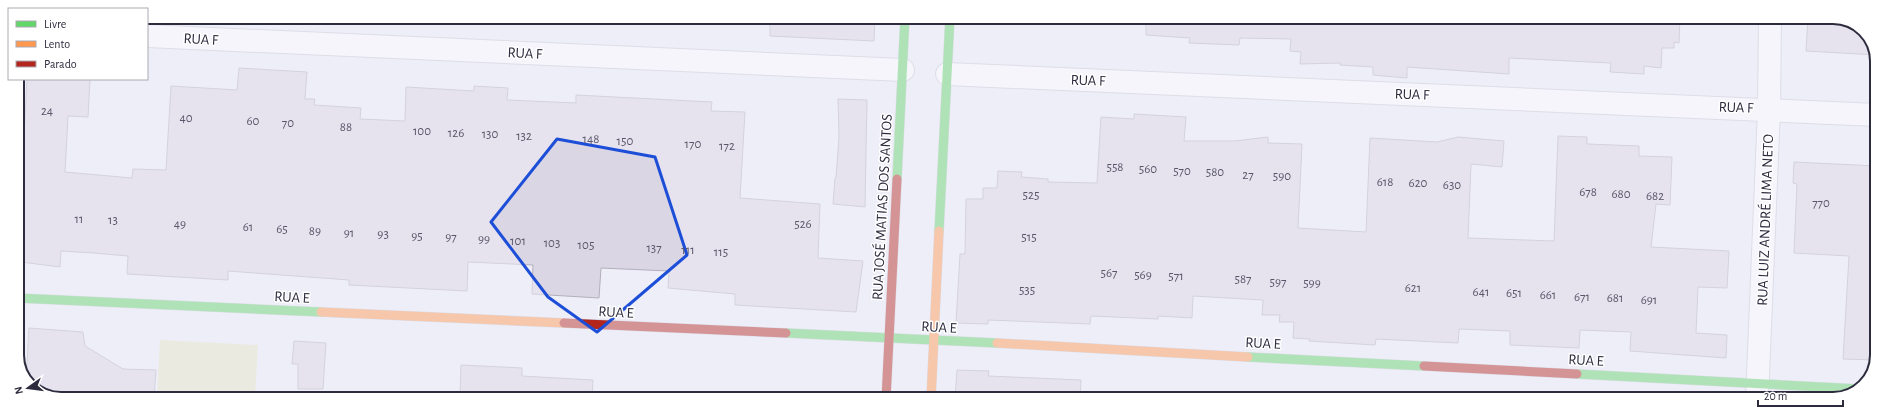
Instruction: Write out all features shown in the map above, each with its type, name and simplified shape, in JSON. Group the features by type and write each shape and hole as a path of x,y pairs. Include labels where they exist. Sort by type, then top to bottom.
{"street":[{"name":"RUA JOSÉ MATIAS DOS SANTOS","path":"886,392 905,24"},
{"path":"931,392 950,24"},
{"name":"RUA LUIZ ANDRÉ LIMA NETO","path":"1757,391 1769,109 1770,24"},
{"name":"RUA F","path":"148,36 903,70"},
{"name":"RUA F","path":"947,74 1870,115"},
{"name":"RUA E","path":"24,298 934,340 1757,391 1847,389"}],"highlighted area":[{"path":"557,139 655,157 687,255 597,332 548,297 491,222"}],"green space":[{"path":"160,340 258,345 255,392 157,392"}],"building":[{"path":"770,24 875,24 874,41 770,36"},
{"path":"1146,24 1680,24 1679,43 1674,42 1674,48 1662,48 1661,68 1644,66 1644,74 1610,72 1611,63 1509,58 1509,74 1407,67 1407,78 1373,75 1373,67 1340,65 1340,63 1300,64 1301,52 1290,51 1291,39 1240,38 1239,45 1189,43 1190,38 1146,35"},
{"path":"1808,24 1833,24 1845,26 1856,32 1865,42 1870,55 1806,51"},
{"path":"239,68 307,72 305,99 315,99 314,105 361,108 360,119 405,121 406,87 474,91 474,86 508,88 507,100 576,103 576,95 712,102 711,111 745,112 740,198 820,204 818,258 863,261 856,312 735,305 735,294 668,288 669,271 601,268 599,298 532,294 533,265 468,262 467,291 349,285 349,280 228,271 228,280 127,274 128,256 94,253 61,251 60,267 24,262 24,137 27,80 90,80 88,117 68,116 65,172 132,178 133,169 166,170 171,86 237,90"},
{"path":"838,99 867,100 865,207 833,204 839,137"},
{"path":"1134,114 1186,117 1184,141 1235,141 1268,137 1268,143 1302,144 1298,228 1366,232 1370,138 1437,142 1458,137 1504,141 1502,167 1471,164 1468,238 1554,241 1558,136 1587,137 1587,144 1639,146 1639,156 1672,157 1670,205 1656,204 1651,247 1729,251 1727,288 1698,287 1696,333 1727,335 1726,358 1630,351 1631,332 1580,330 1579,348 1510,345 1510,331 1459,329 1458,343 1376,339 1375,345 1309,341 1310,339 1293,338 1294,322 1279,322 1280,315 1262,315 1263,300 1193,296 1192,318 1158,316 1158,319 1091,316 1090,324 988,320 988,324 956,323 960,254 965,254 966,199 983,199 983,188 997,188 998,171 1022,172 1021,177 1048,179 1048,182 1097,183 1101,117 1134,119"},
{"path":"1794,162 1870,166 1869,360 1843,359 1849,256 1794,253 1797,184 1793,183"},
{"path":"29,328 83,332 85,346 123,369 156,370 154,392 61,392 49,390 48,368 27,368"},
{"path":"294,341 326,343 323,389 298,389 298,364 292,364"},
{"path":"461,365 522,368 522,376 593,380 592,392 460,392"},
{"path":"957,370 989,371 988,376 1081,380 1080,392 955,392"}],"traffic: fast":[{"path":"897,179 905,24"},
{"path":"939,231 950,24"},
{"path":"24,298 321,312"},
{"path":"786,333 997,343"},
{"path":"1248,357 1424,366"},
{"path":"1577,374 1849,388"}],"traffic: slow":[{"path":"931,392 939,231"},
{"path":"321,312 564,323"},
{"path":"997,343 1248,357"}],"traffic: jam":[{"path":"886,392 897,179"},
{"path":"564,323 786,333"},
{"path":"1424,366 1577,374"}]}
